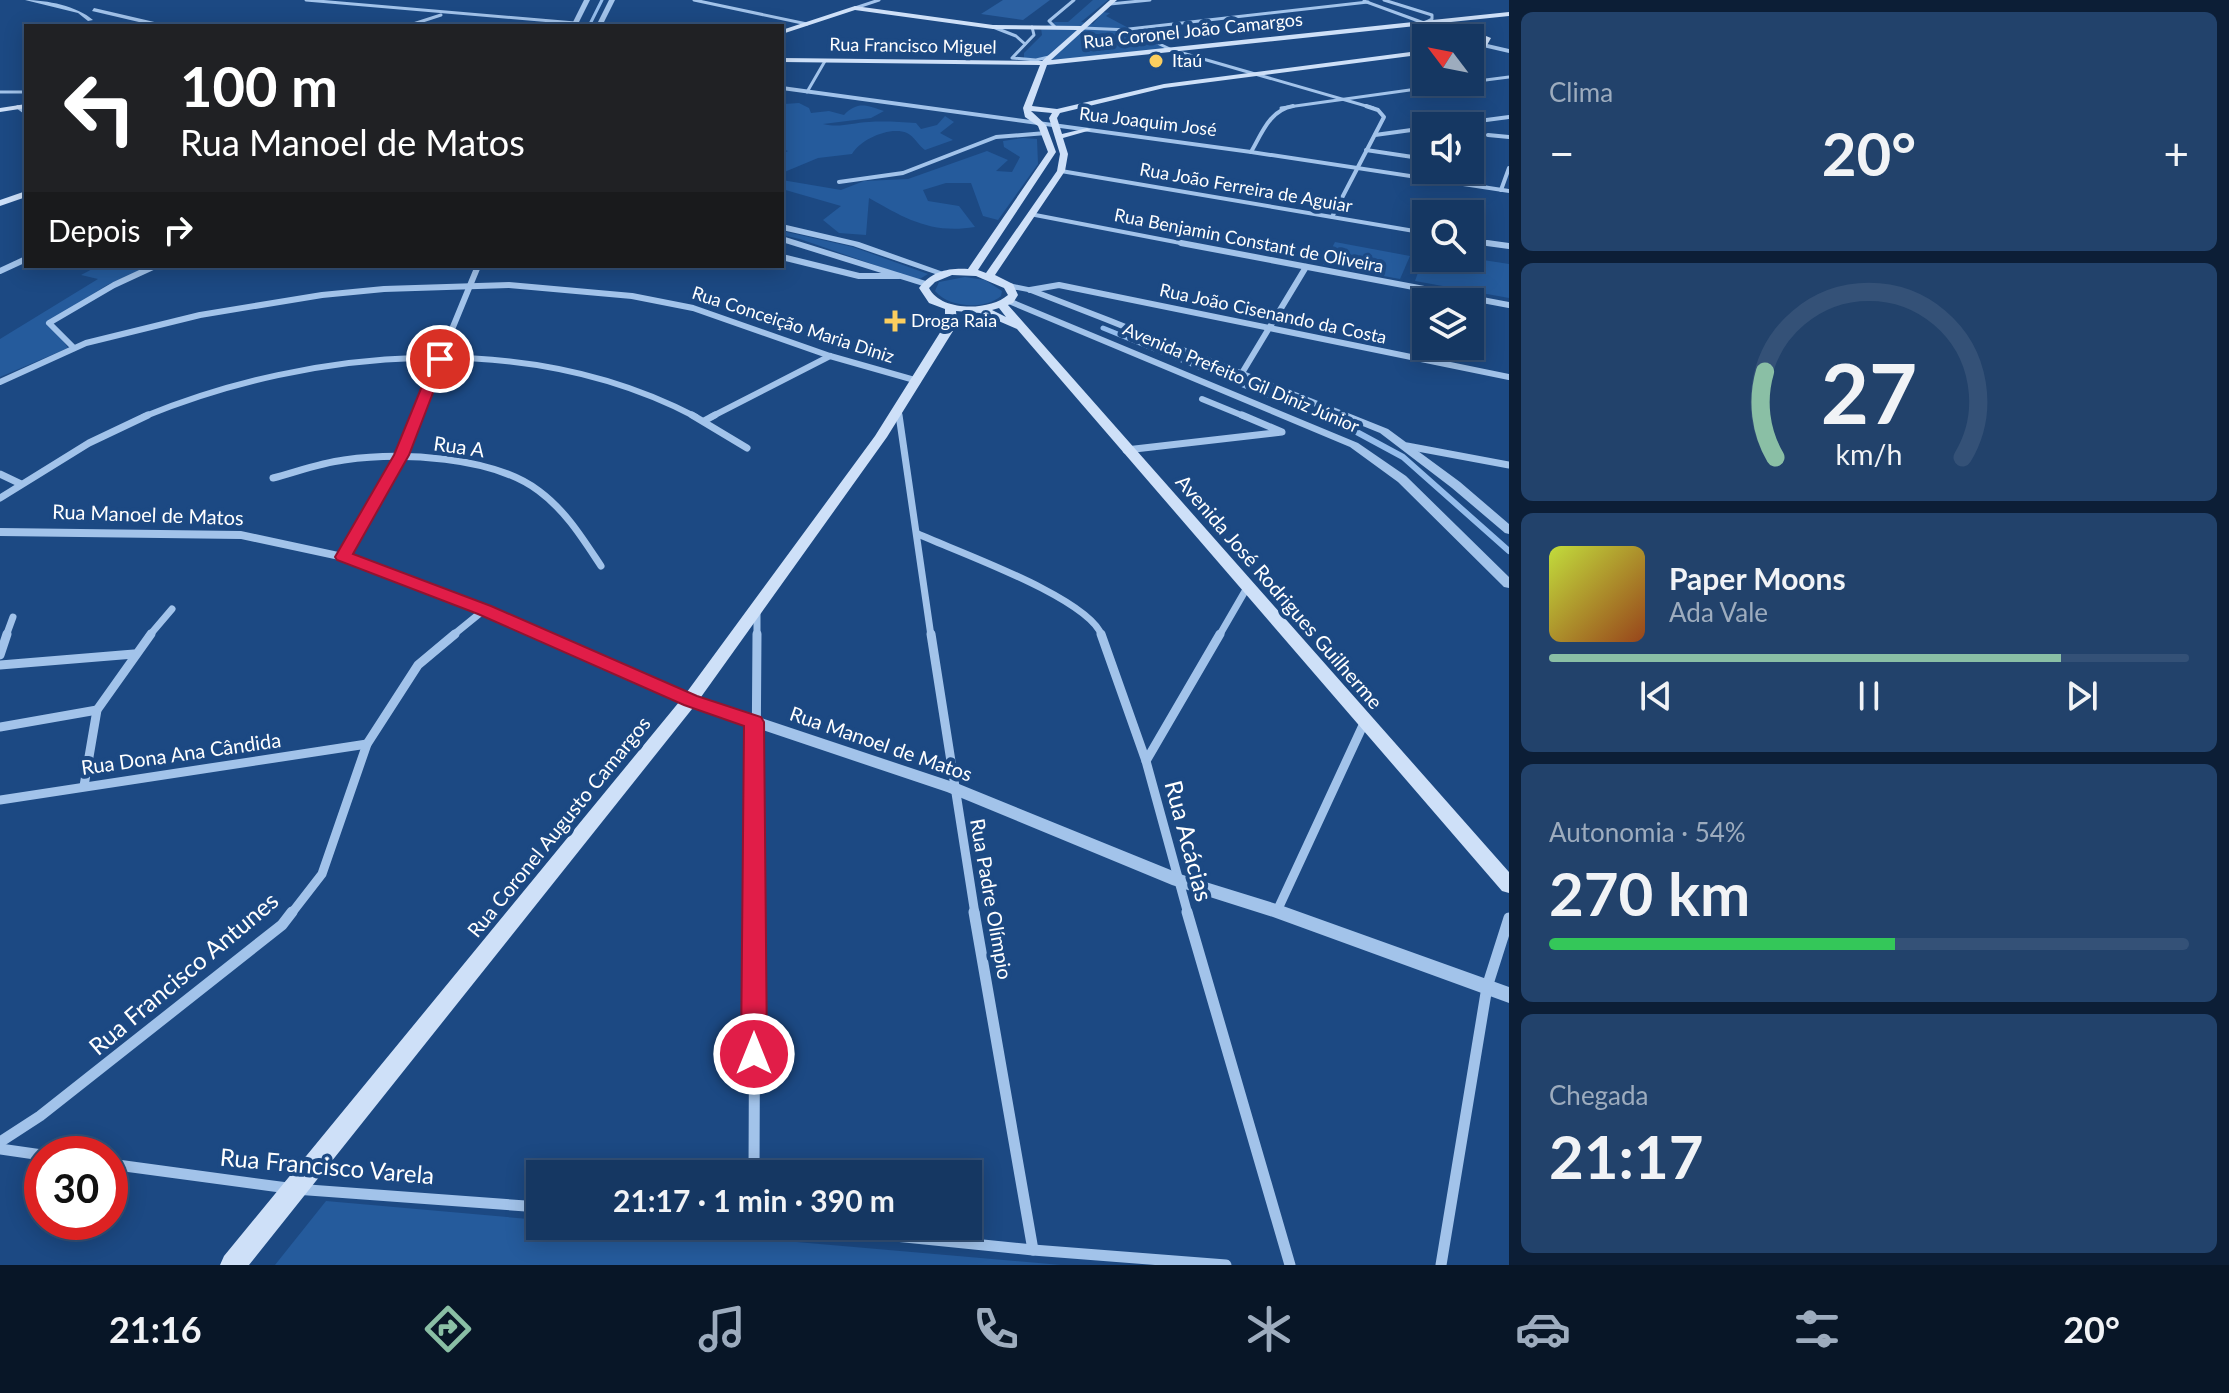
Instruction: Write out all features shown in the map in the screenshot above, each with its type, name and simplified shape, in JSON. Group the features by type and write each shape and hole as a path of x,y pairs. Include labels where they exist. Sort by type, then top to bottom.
{"main road":[{"path":"971,273 1052,152 1044,129 1028,115 1027,108 1046,60 1112,2"},
{"path":"784,31 855,8 993,27 1102,28"},
{"name":"Rua Coronel João Camargos","path":"1046,60 1172,50 1509,14"},
{"path":"1442,21 1450,24"},
{"path":"1484,39 1488,42"},
{"path":"1484,42 1488,42"},
{"path":"1027,108 1057,111 1164,86 1412,54"},
{"name":"Rua Francisco Miguel","path":"784,60 1046,60"},
{"path":"0,110 22,106"},
{"path":"989,276 1061,171 1064,154 1053,118 1057,111"},
{"path":"1058,132 1087,130"},
{"path":"0,203 24,195"},
{"path":"971,273 989,276 1009,286 1013,295 1005,303 951,314 926,295 926,284 944,274 971,273"},
{"name":"Avenida José Rodrigues Guilherme","path":"1005,303 1019,327 1509,885"},
{"name":"Avenida José Rodrigues Guilherme","path":"976,310 1019,327"},
{"name":"Rua Coronel Augusto Camargos","path":"233,1265 690,700 898,411 918,381 951,314"}],"street":[{"path":"28,0 80,12 90,23"},
{"path":"306,0 574,24 587,0"},
{"path":"600,24 612,0"},
{"path":"694,0 807,24"},
{"path":"855,8 879,0"},
{"path":"1055,27 1049,21 1074,0"},
{"path":"1112,2 1150,0"},
{"path":"1361,0 1424,23 1432,16"},
{"path":"1384,0 1432,16"},
{"path":"1084,28 1130,28 1368,2"},
{"path":"90,23 93,6 156,24"},
{"path":"413,24 447,13"},
{"path":"1407,17 1432,16"},
{"path":"993,27 1016,36 1025,44"},
{"path":"1010,60 1034,35 1032,27"},
{"path":"1102,28 1130,28 1172,50 1378,110 1384,117 1332,217"},
{"path":"1488,42 1509,49"},
{"path":"807,92 825,61"},
{"path":"1484,80 1509,77"},
{"name":"Rua Joaquim José","path":"784,88 1058,132"},
{"path":"1251,152 1274,114 1282,108 1412,89"},
{"path":"0,92 24,92"},
{"path":"1484,120 1509,117"},
{"path":"839,182 903,173 996,137 1044,129"},
{"name":"Rua Joaquim José","path":"1087,130 1505,191"},
{"path":"1375,135 1412,130"},
{"path":"1488,135 1509,137"},
{"path":"1366,150 1412,157"},
{"name":"Rua João Ferreira de Aguiar","path":"1061,171 1412,231"},
{"path":"1505,191 1508,171"},
{"name":"Rua Benjamin Constant de Oliveira","path":"1030,214 1509,305"},
{"path":"784,227 856,244 944,274"},
{"path":"784,240 926,284"},
{"path":"1484,242 1509,246"},
{"path":"784,257 859,276 902,276"},
{"path":"0,271 24,260"},
{"path":"1242,373 1306,267"},
{"path":"74,348 49,323 114,285 151,268"},
{"path":"343,557 401,455 477,268"},
{"name":"Rua João Cisenando da Costa","path":"1030,290 1059,285 1509,377"},
{"name":"Rua Conceição Maria Diniz","path":"0,382 74,348 173,321 257,304 408,286 558,288 622,295 693,308 761,328 830,356 918,381"},
{"name":"Avenida Prefeito Gil Diniz Júnior","path":"1009,286 1030,290 1384,431 1407,446 1509,530"},
{"name":"Avenida Prefeito Gil Diniz Júnior","path":"1005,303 1354,445 1402,479 1509,584"},
{"path":"704,421 830,356"},
{"path":"0,498 120,428 195,398 265,378 338,365 440,359 557,371 656,399 704,421 747,448"},
{"path":"1126,450 1282,432 1202,399"},
{"name":"Rua Padre Olímpio","path":"898,411 953,788 1033,1250"},
{"path":"1407,446 1509,465"},
{"name":"Rua A","path":"273,478 342,460 401,455 494,469 538,490 571,521 601,566"},
{"path":"0,474 21,484"},
{"name":"Rua Manoel de Matos","path":"0,532 241,535 343,557 484,610 690,700 953,788 1178,880 1277,911 1509,995"},
{"name":"Rua Acácias","path":"918,534 1068,601 1098,625 1146,761 1290,1265"},
{"path":"1146,761 1248,586"},
{"path":"754,1160 757,608"},
{"path":"84,786 97,710 134,654 172,609"},
{"name":"Rua Francisco Antunes","path":"0,1142 40,1116 282,925 322,874 367,744 418,665 484,610"},
{"path":"0,655 13,617"},
{"path":"0,665 134,654"},
{"path":"0,727 97,710"},
{"path":"1277,911 1365,720"},
{"name":"Rua Dona Ana Cândida","path":"0,800 367,744"},
{"path":"1441,1265 1487,987 1509,918"},
{"path":"0,1149 24,1152"},
{"name":"Rua Francisco Varela","path":"128,1166 295,1189 526,1206"},
{"path":"934,1240 1226,1265"}],"shaded area":[{"path":"1093,0 1108,0 1081,22 1093,24 1103,12 1110,13 1106,16 1168,49 1070,60 1024,58 1024,53 1042,35 1041,28 1055,22 1068,22"},
{"path":"799,103 809,108 811,113 829,111 844,115 862,106 884,111 871,118 823,124 829,125 898,122 916,123 921,129 937,125 945,116 954,122 940,133 953,140 925,150 907,133 892,131 862,143 852,154 818,158 784,172 784,153 788,151 784,150 784,104"},
{"path":"1037,139 1038,164 998,220 983,216 971,183 946,183 923,190 928,201 959,206 975,227 945,228 919,223 869,198 866,235 839,233 823,220 841,206 784,190 784,180 841,190 864,181 908,179 987,151 1008,160 996,171 1012,172 1020,157 1004,147 1003,141"},
{"path":"784,231 853,247 928,274 918,280 784,235"},
{"path":"1335,242 1410,256 1400,279 1323,265"},
{"path":"1484,260 1509,264 1509,298 1484,293 1484,288 1454,288 1415,281 1418,272 1484,272"},
{"path":"94,268 145,268 107,285 50,321 68,348 0,377 0,339 98,279 81,275"},
{"path":"965,277 985,280 1002,291 1001,296 986,304 967,305 949,301 935,291 939,282"},
{"path":"326,1201 526,1219 526,1240 773,1240 1061,1265 275,1265"}],"building":[{"path":"1003,0 1050,0 1023,20 981,14"}],"waterway":[{"path":"590,24 602,0"},
{"path":"1103,328 1322,417"},
{"path":"1317,415 1403,457 1509,551"}],"place":[{"name":"Itaú","path":"1156,61"},
{"name":"Droga Raia","path":"895,321"}],"route":[{"path":"440,359 401,455 343,557 484,610 690,700 754,722 754,1054"}]}
